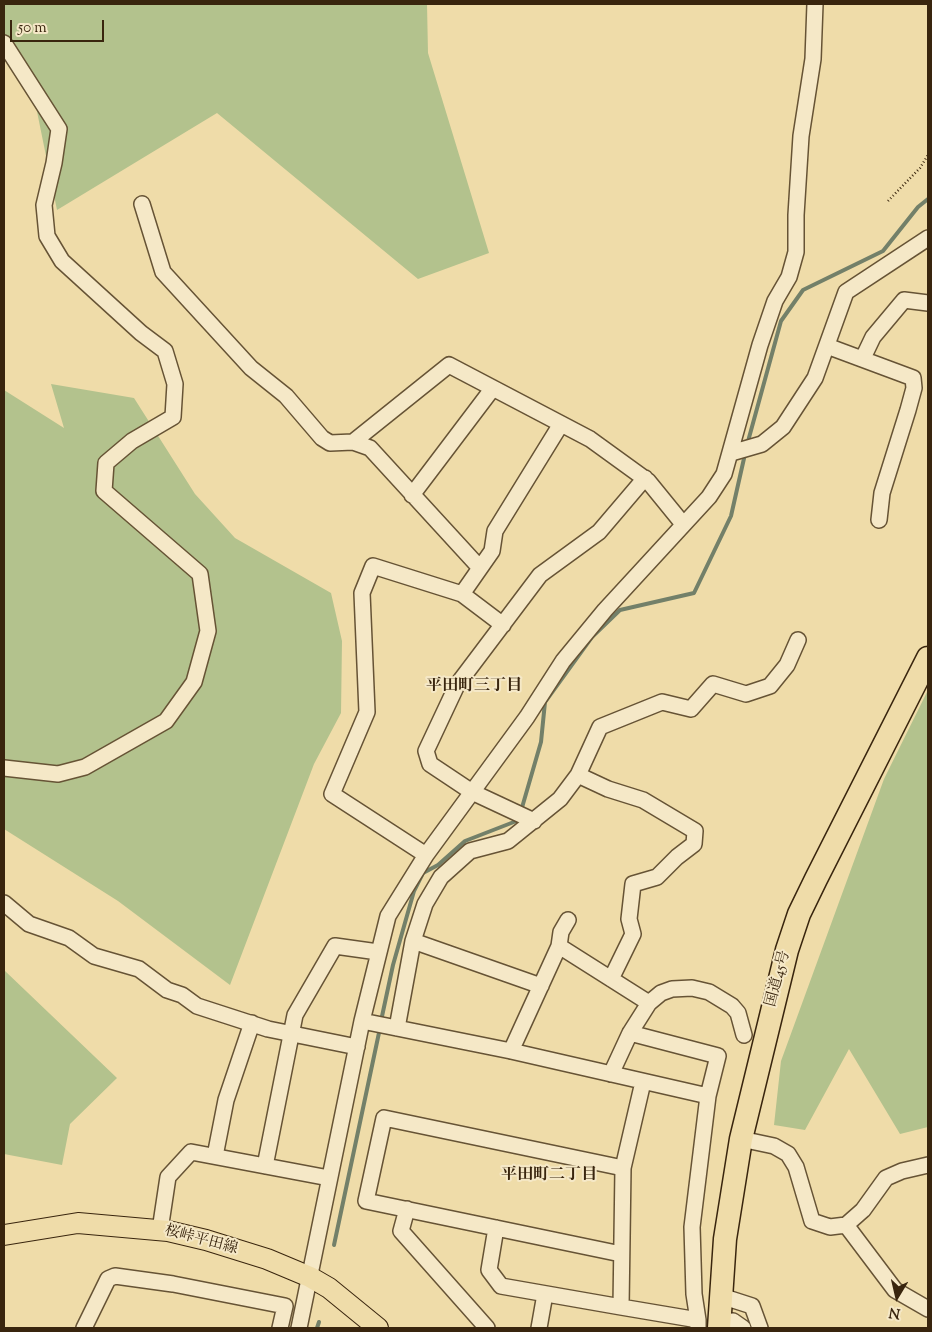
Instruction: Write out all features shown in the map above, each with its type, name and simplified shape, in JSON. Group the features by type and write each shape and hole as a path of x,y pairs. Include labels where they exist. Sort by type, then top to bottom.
{"highway":[{"name":"国道45号","path":"732,1326 707,1298 725,1239 741,1139 775,994 799,914 928,658"}],"main road":[{"name":"桜峠平田線","path":"4,1235 78,1223 160,1230 206,1240 267,1259 310,1277 329,1288 378,1328"}],"street":[{"path":"380,1024 378,952 388,916 426,855 528,717 563,662 605,610 708,497 735,452 745,394 775,301 789,277 796,252 796,215 801,136 813,58 815,4"},
{"path":"4,43 59,128 54,163 44,204 47,236 62,260 141,333 165,351 175,384 173,417 132,441 106,463 104,491 200,574 208,631 194,682 166,721 85,766 58,774 4,768"},
{"path":"142,204 163,272 251,368 286,396 322,438 336,444 353,442 370,448 382,458 412,495 480,568"},
{"path":"735,452 762,444 783,427 815,378 846,292 928,238"},
{"path":"863,358 873,337 904,300 928,303"},
{"path":"828,346 913,378 914,388 882,493 879,520"},
{"path":"353,442 449,364 590,439 645,478 683,524"},
{"path":"412,495 493,388"},
{"path":"462,594 492,551 495,531 561,424"},
{"path":"526,816 472,792 430,764 426,751 457,685 540,575 599,532 645,478"},
{"path":"426,855 332,794 367,712 362,593 373,566 462,594 503,625"},
{"path":"299,1328 357,1047 380,1024 413,941 425,904 441,877 470,851 508,841 526,816 560,799 578,775 600,727 662,702 691,709 713,684 746,694 770,686 787,665 798,640"},
{"path":"578,775 608,789 643,800 695,831 694,844 677,856 656,878 633,884 629,919 633,934 610,979"},
{"path":"4,903 28,924 69,938 94,956 139,969 167,990 182,995 197,1006 290,1033 357,1047"},
{"path":"511,1051 559,946 561,932 568,920"},
{"path":"413,941 541,986"},
{"path":"264,1166 295,1015 335,946 378,952"},
{"path":"559,946 649,1003"},
{"path":"611,1074 630,1033 649,1003 672,989 692,988 709,992 732,1006 738,1013 744,1035"},
{"path":"215,1156 226,1100 252,1023"},
{"path":"380,1024 511,1051 708,1096"},
{"path":"496,1228 489,1270 501,1286 621,1307 698,1324 707,1298 692,1226 708,1096 718,1056 630,1033"},
{"path":"621,1307 623,1168 643,1082"},
{"path":"621,1254 366,1200 384,1118 623,1168"},
{"path":"741,1139 774,1146 788,1154 796,1167 812,1221 830,1227 846,1225 863,1210 886,1178 902,1171 928,1165"},
{"path":"160,1230 168,1177 191,1152 329,1178"},
{"path":"407,1209 402,1231 488,1328"},
{"path":"846,1225 891,1285 928,1309"},
{"path":"84,1328 108,1279 114,1276 285,1306 280,1328"},
{"path":"539,1328 545,1294"},
{"path":"707,1298 752,1306 760,1328"}],"path":[{"path":"888,201 920,168 928,155"}],"green space":[{"path":"4,4 427,4 428,53 489,253 418,279 217,113 57,210 31,82 4,43"},
{"path":"51,384 134,398 195,494 235,538 331,593 342,641 341,713 314,764 230,985 118,901 4,829 4,390 64,428"},
{"path":"928,690 928,1127 900,1134 849,1049 805,1130 774,1125 781,1061 884,779"},
{"path":"4,970 117,1078 70,1124 62,1165 4,1154"}],"waterway":[{"path":"747,445 781,321 803,290 883,251 918,207 928,199"},
{"path":"521,811 541,742 545,702 592,637 620,610 694,593 731,516 745,454"},
{"path":"381,1021 393,965 414,891 423,873 438,865 465,841 520,818"},
{"path":"334,1245 380,1028"},
{"path":"317,1328 319,1322"}],"district":[{"name":"平田町三丁目","path":"474,687"},
{"name":"平田町二丁目","path":"549,1176"}]}
